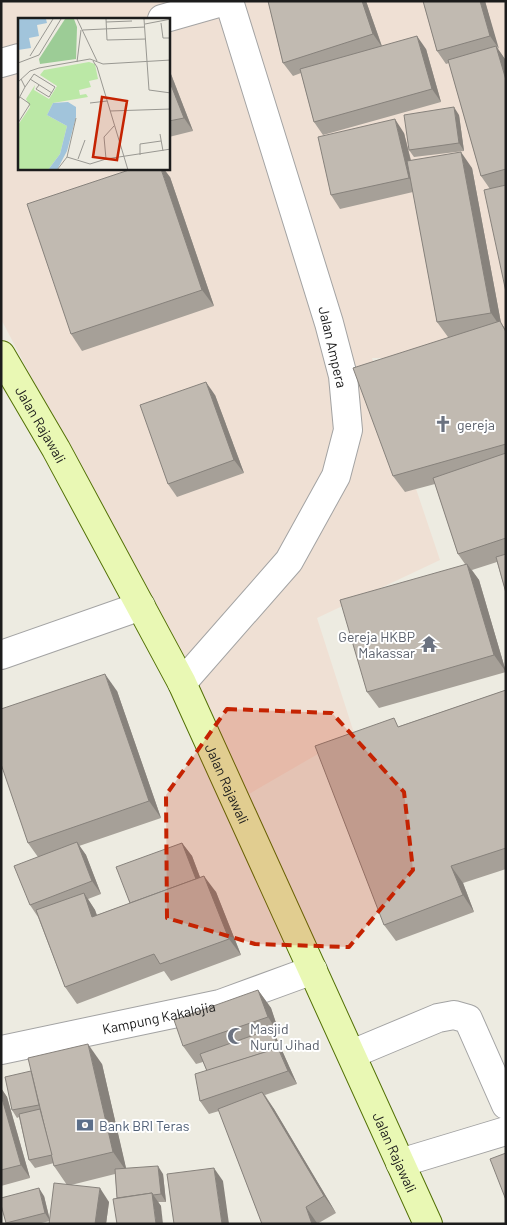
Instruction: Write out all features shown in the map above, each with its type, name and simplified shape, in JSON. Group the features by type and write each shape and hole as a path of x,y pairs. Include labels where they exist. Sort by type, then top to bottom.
{"main road":[{"name":"Jalan Rajawali","path":"1,355 56,449 182,683 428,1224"}],"street":[{"name":"Jalan Ampera","path":"166,18 227,1 330,322 343,376 348,430 336,476 289,561 182,683"},
{"path":"1,63 18,58"},
{"path":"1,655 141,606"},
{"name":"Kampung Kakalojia","path":"1,1050 220,1004 313,970"},
{"path":"352,1054 438,1018 460,1015 468,1019 506,1105"},
{"path":"400,1163 506,1131"}],"highlighted area":[{"path":"227,709 332,713 404,792 413,870 349,947 255,944 167,918 166,795"}],"shaded area":[{"path":"1,1 506,1 506,358 372,358 440,560 317,618 354,733 249,794 1,319"}],"building":[{"path":"268,1 362,1 373,34 283,63"},
{"path":"423,1 480,1 490,36 437,51"},
{"path":"417,36 432,89 314,122 300,69"},
{"path":"496,46 506,80 506,169 481,176 448,60"},
{"path":"170,83 184,118 170,121"},
{"path":"454,107 459,143 409,150 404,115"},
{"path":"395,119 409,178 331,195 318,137"},
{"path":"461,152 491,313 437,322 407,161"},
{"path":"129,170 161,170 202,290 71,334 27,204"},
{"path":"506,185 506,292 484,190"},
{"name":"gereja","path":"500,321 506,332 506,444 393,476 353,368"},
{"path":"206,382 234,460 168,484 140,405"},
{"path":"506,453 506,538 458,554 433,478"},
{"path":"506,554 506,593 496,557"},
{"name":"Gereja HKBP Makassar","path":"467,564 494,655 367,692 340,600"},
{"path":"105,674 149,801 28,843 1,764 1,709"},
{"path":"506,690 506,848 451,866 463,895 384,925 315,746 394,718 398,727"},
{"path":"77,842 92,881 30,905 14,866"},
{"path":"182,843 196,879 130,903 116,867"},
{"path":"204,876 229,939 160,964 154,954 65,987 36,910 84,893 92,917"},
{"path":"258,990 268,1017 183,1046 174,1020"},
{"path":"271,1029 280,1051 278,1048 207,1071 200,1054"},
{"name":"Bank BRI Teras","path":"88,1044 113,1152 54,1166 28,1058"},
{"path":"278,1048 288,1071 200,1101 195,1074"},
{"path":"31,1071 39,1105 12,1110 5,1077"},
{"path":"262,1092 324,1196 306,1207 312,1224 262,1224 218,1109"},
{"path":"1,1095 21,1165 1,1170"},
{"path":"40,1109 52,1155 29,1160 19,1114"},
{"path":"506,1153 506,1200 490,1159"},
{"path":"158,1166 161,1194 153,1195 152,1193 117,1198 115,1169"},
{"path":"214,1168 222,1224 174,1224 167,1174"},
{"path":"54,1183 100,1188 95,1224 49,1224"},
{"path":"39,1188 45,1213 6,1223 1,1198"},
{"path":"152,1193 156,1224 117,1224 113,1199"}],"place":[{"name":"gereja","path":"443,424"},
{"name":"Gereja HKBP Makassar","path":"429,644"},
{"name":"Masjid Nurul Jihad","path":"236,1036"},
{"name":"Bank BRI Teras","path":"85,1125"}]}
